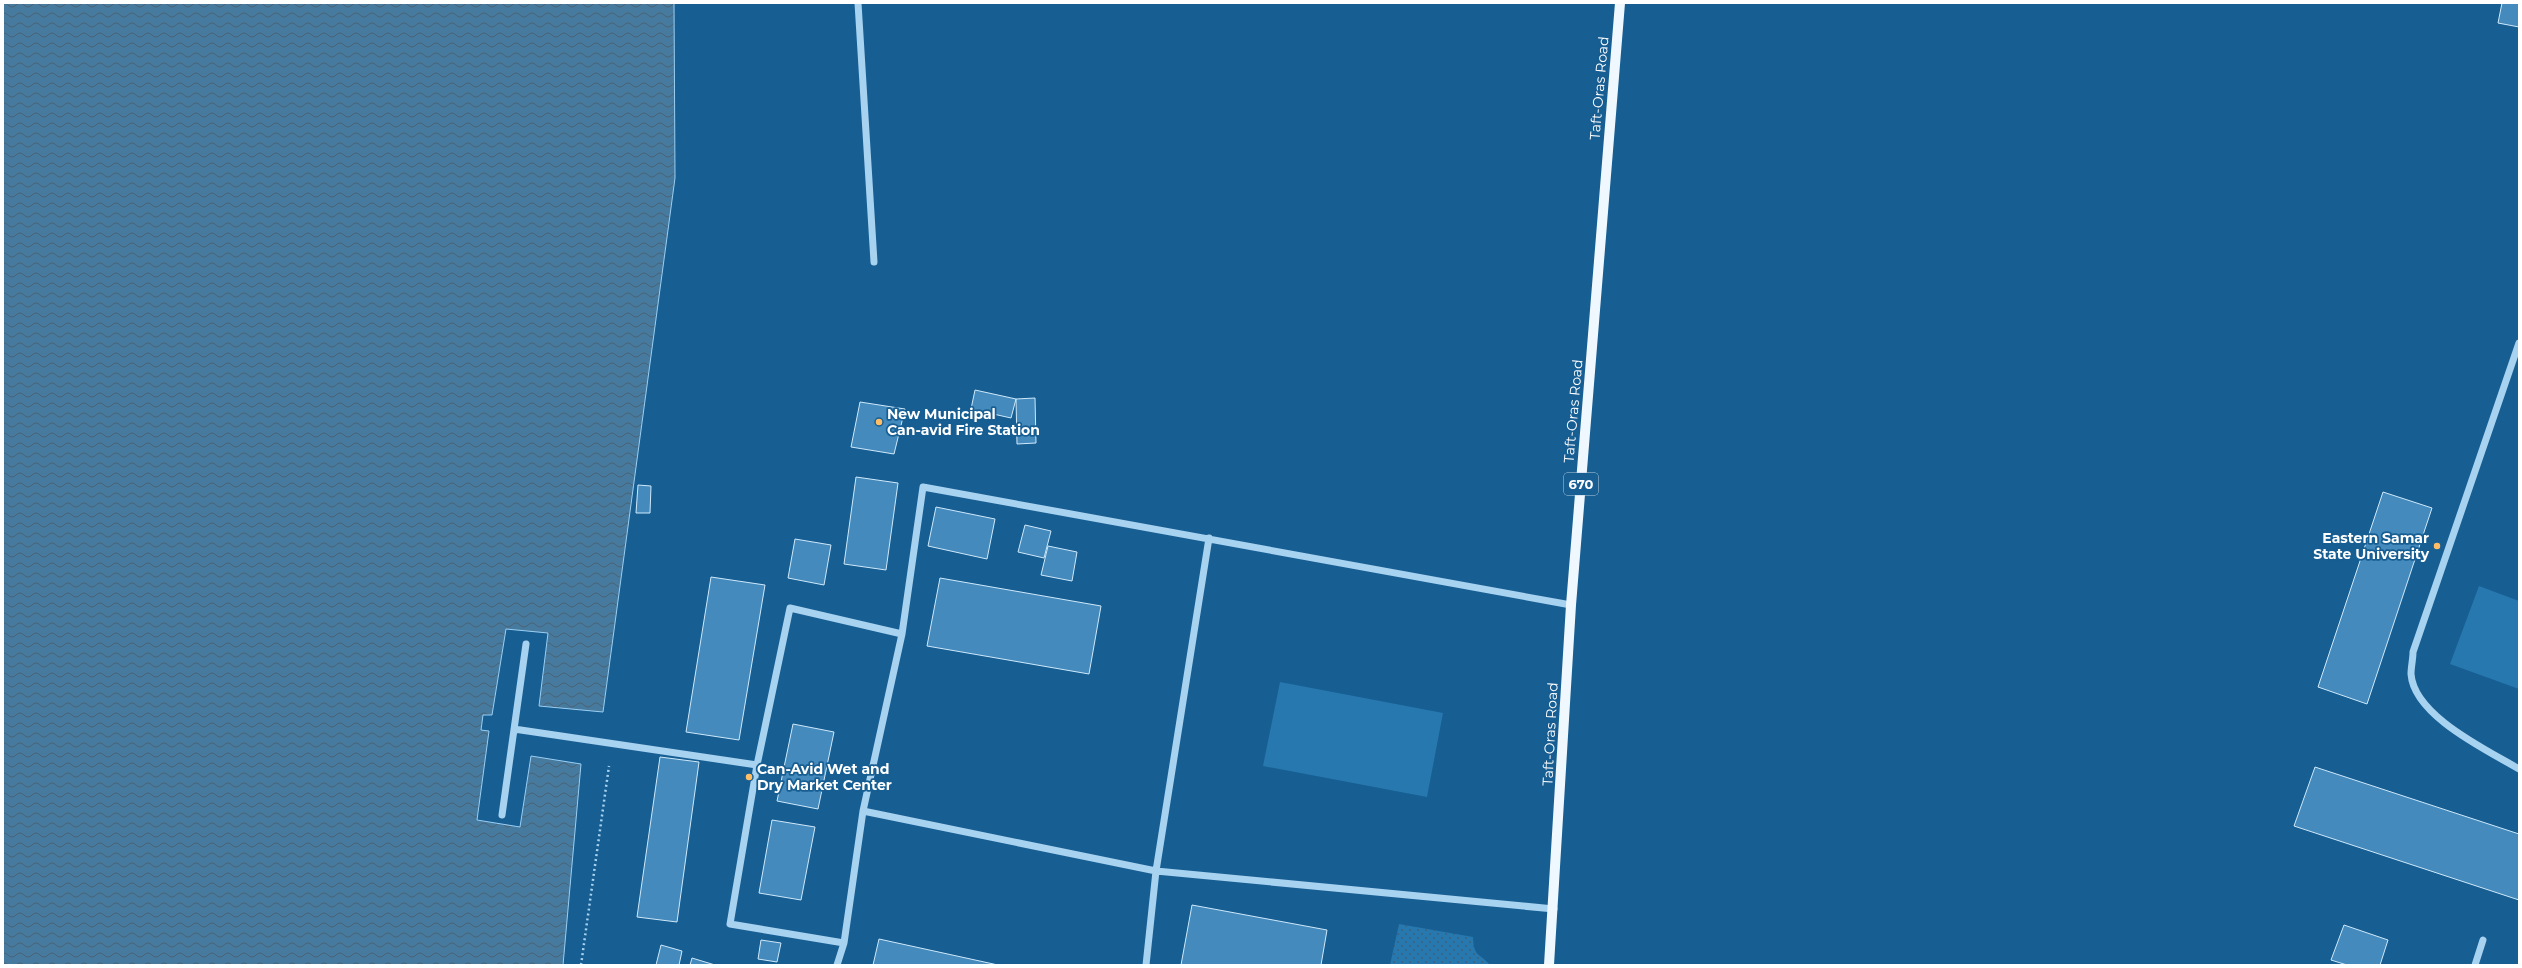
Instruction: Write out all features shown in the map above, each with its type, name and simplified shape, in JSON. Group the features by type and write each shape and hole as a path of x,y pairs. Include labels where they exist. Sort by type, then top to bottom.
{"main road":[{"name":"Taft-Oras Road","path":"1548,965 1554,909 1571,605 1620,3"}],"street":[{"path":"858,3 874,262"},
{"path":"2519,343 2413,652 2411,675 2419,696 2436,715 2456,731 2519,769"},
{"path":"837,965 844,944 863,811 902,634 923,487 1571,605"},
{"path":"1146,965 1156,871 1209,538"},
{"path":"844,944 730,924 757,766 790,608 902,634"},
{"path":"502,814 526,644"},
{"path":"514,729 757,766"},
{"path":"863,811 1156,871 1554,909"},
{"path":"2475,965 2483,940"}],"path":[{"path":"581,965 612,745"}],"shaded area":[{"path":"2479,586 2519,601 2519,689 2450,664"},
{"path":"1280,682 1443,713 1427,797 1263,766"},
{"path":"1399,924 1473,937 1476,952 1490,965 1390,965"}],"water":[{"path":"3,3 674,3 675,178 603,712 539,706 548,633 506,629 492,715 483,715 481,730 489,731 477,820 520,827 531,756 581,764 563,965 3,965"}],"building":[{"path":"2502,3 2519,3 2519,27 2498,23"},
{"path":"975,390 1016,399 1011,418 971,409"},
{"path":"1035,398 1036,443 1017,444 1016,399"},
{"name":"New Municipal Can-avid Fire Station","path":"860,402 905,409 894,454 851,447"},
{"path":"856,477 898,483 886,570 844,564"},
{"path":"638,485 651,486 650,513 636,513"},
{"path":"2383,492 2432,508 2367,704 2318,687"},
{"path":"936,507 995,519 987,559 928,546"},
{"path":"1025,525 1051,531 1044,558 1018,552"},
{"path":"795,539 831,545 824,585 788,578"},
{"path":"1048,546 1077,552 1072,581 1041,575"},
{"path":"711,577 765,585 739,740 686,732"},
{"path":"940,578 1101,606 1089,674 927,646"},
{"path":"793,724 834,732 818,809 777,801"},
{"path":"660,757 699,762 677,922 637,917"},
{"path":"2315,767 2519,834 2519,900 2294,826"},
{"path":"772,820 815,827 801,900 759,893"},
{"path":"1192,905 1327,930 1321,965 1181,965"},
{"path":"2344,925 2388,940 2380,965 2347,965 2331,960"},
{"path":"879,939 998,965 873,965"},
{"path":"761,940 781,943 777,962 758,959"},
{"path":"661,945 682,951 679,965 656,965"},
{"path":"692,958 715,965 690,965"}],"place":[{"name":"New Municipal Can-avid Fire Station","path":"879,422"},
{"name":"Eastern Samar State University","path":"2437,546"},
{"name":"Can-Avid Wet and Dry Market Center","path":"749,777"}]}
